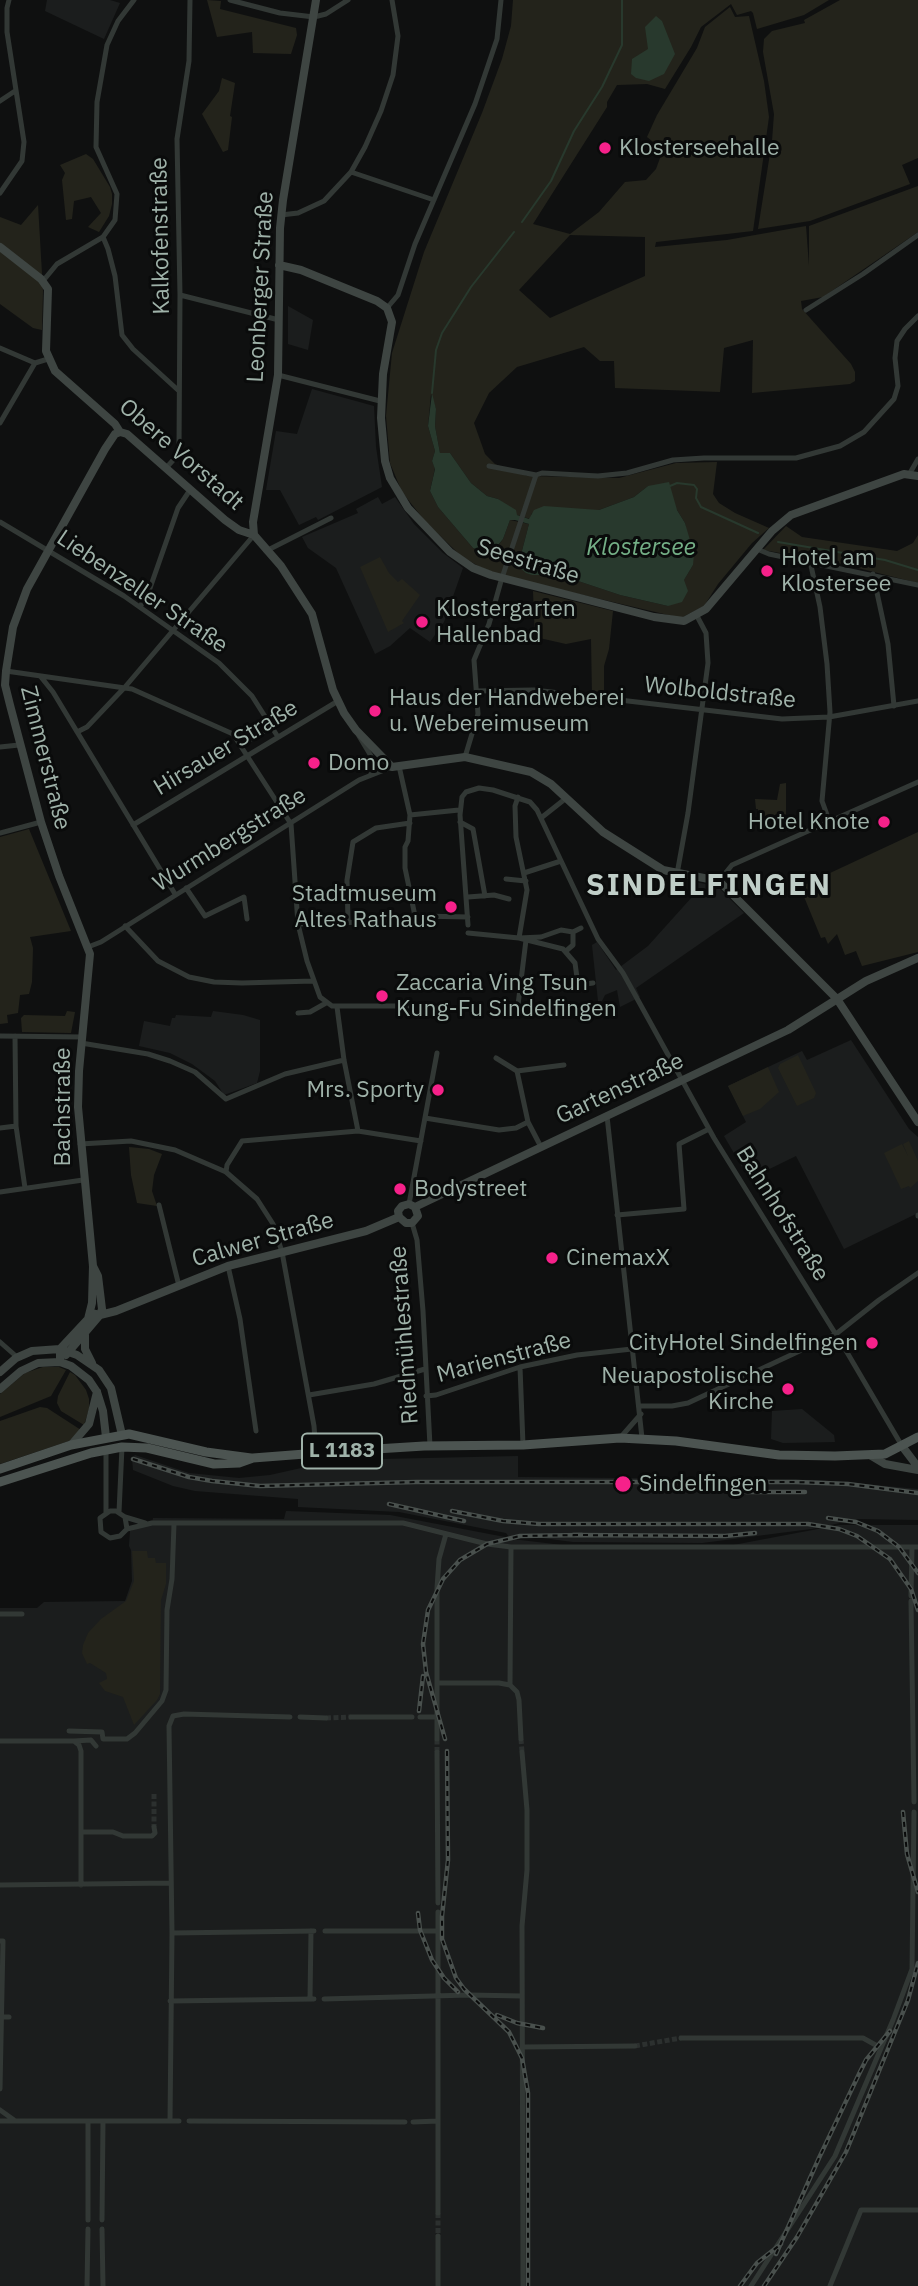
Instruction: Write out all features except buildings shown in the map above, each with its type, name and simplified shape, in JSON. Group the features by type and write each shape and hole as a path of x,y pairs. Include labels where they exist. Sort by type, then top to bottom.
{"main road":[{"name":"Leonberger Straße","path":"254,535 253,522 278,374 281,215 316,0"},
{"path":"0,247 43,281 49,294 46,346 48,359"},
{"path":"279,265 301,270 377,301 387,308"},
{"name":"Seestraße","path":"387,308 392,322 380,401 386,464 400,498 425,527 461,562 502,578 672,621 684,621 696,616"},
{"name":"Obere Vorstadt","path":"48,359 55,372 115,424 120,432 127,434 234,527 254,535 285,571 309,607 317,626 328,675 338,701 356,730 395,767"},
{"name":"Zimmerstraße","path":"88,947 40,822 19,745 3,670 20,604 105,449 115,434 120,432"},
{"path":"696,616 711,603 776,527 791,515 914,475"},
{"path":"395,767 465,757 531,772 551,784 603,832 663,870 719,881 837,999 918,1122"},
{"name":"Bachstraße","path":"88,947 90,962 78,1107 93,1266 98,1276 102,1309 95,1314"},
{"name":"Gartenstraße","path":"412,1206 802,1023 885,971 918,958"},
{"path":"412,1206 418,1216 412,1223 406,1223 399,1217 400,1208 412,1206"},
{"name":"Calwer Straße","path":"95,1314 120,1310 228,1266 366,1231 399,1217"},
{"path":"60,1363 85,1335 95,1314"},
{"path":"60,1363 60,1349 95,1314"},
{"path":"85,1335 85,1346 92,1363 111,1388 122,1434 122,1447"},
{"path":"0,1372 17,1357 40,1349 60,1349 92,1363"},
{"path":"0,1389 38,1363 71,1366 83,1374 97,1392 103,1411 106,1450"},
{"path":"71,1445 89,1424 97,1392"},
{"name":"L 1183","path":"0,1469 71,1445 122,1434 141,1435 206,1452 253,1458 430,1446 523,1445 620,1438 642,1438 779,1455 870,1455 888,1453 918,1437"},
{"path":"902,1446 918,1468"},
{"name":"L 1183","path":"0,1482 122,1447 146,1448 212,1464 239,1463 253,1458"},
{"path":"870,1455 885,1464 918,1468"}],"street":[{"path":"0,193 22,161 24,142 3,8 9,0"},
{"path":"43,281 57,264 103,237 115,220 118,202 115,185 96,147 99,85 111,35 134,0"},
{"name":"Kalkofenstraße","path":"166,468 179,449 177,139 189,61 190,0"},
{"path":"230,0 280,13 314,18 348,0"},
{"path":"281,215 298,213 319,204 351,172 381,111 393,75 398,36 392,0"},
{"path":"387,308 398,295 415,244 488,67 497,39 501,0"},
{"path":"0,101 15,91"},
{"path":"351,172 434,200"},
{"path":"806,310 918,235"},
{"path":"103,237 114,275 122,335 133,349 179,391"},
{"path":"180,295 279,320"},
{"path":"489,466 536,475 612,475 667,461 694,458 787,459 840,446 864,432 894,399 898,386 895,358 897,341 918,316"},
{"path":"0,348 35,363 48,359"},
{"path":"1,420 35,363"},
{"path":"278,374 380,401"},
{"path":"914,475 918,459"},
{"path":"465,757 478,714 474,660 489,624 536,475"},
{"path":"140,607 149,591 178,508 190,490"},
{"path":"266,551 331,518"},
{"name":"Liebenzeller Straße","path":"0,522 174,629 240,683 257,702 278,737"},
{"path":"77,732 87,727 125,687 254,535"},
{"path":"757,549 769,554 918,585"},
{"path":"810,561 822,621 829,717 822,800 830,823"},
{"path":"873,574 888,644 894,706"},
{"path":"677,874 688,813 709,647 706,633 696,616"},
{"path":"3,670 125,687 233,734 290,824 298,924 320,997 326,1003 337,1007 416,1006"},
{"path":"41,677 175,894"},
{"name":"Wolboldstraße","path":"476,691 534,690 782,719 829,717 918,701"},
{"name":"Hirsauer Straße","path":"133,825 338,701"},
{"name":"Hirsauer Straße","path":"241,745 272,726"},
{"path":"356,730 371,756 371,774"},
{"path":"0,747 19,745"},
{"path":"395,767 410,816 405,868 415,916"},
{"name":"Wurmbergstraße","path":"88,947 101,942 359,780 395,767"},
{"path":"719,881 732,866 918,782"},
{"path":"468,925 468,898 459,810 461,797 471,789 493,790 530,802 541,818 565,799"},
{"path":"518,797 515,806 516,837 526,881 518,1005"},
{"path":"410,816 459,810"},
{"name":"Bahnhofstraße","path":"541,818 598,939 623,973 709,1129 902,1446"},
{"path":"0,833 40,822"},
{"path":"460,822 473,829 485,896"},
{"path":"348,921 347,880 353,842 376,828 410,823"},
{"path":"524,873 561,861"},
{"path":"506,879 526,881"},
{"path":"186,888 205,916 244,897 247,919"},
{"path":"468,898 499,895 509,899"},
{"path":"298,924 398,921 415,916 468,917"},
{"path":"125,926 158,961 189,977 214,982 242,983 313,981"},
{"path":"522,939 541,937 561,930 573,932 581,928"},
{"path":"566,951 573,946 573,932"},
{"path":"468,933 522,939 566,951 575,962 578,985 575,992"},
{"path":"578,985 593,984"},
{"path":"298,1013 310,1012 326,1003"},
{"path":"337,1007 358,1131"},
{"path":"0,1036 82,1040 148,1054 199,1075 224,1099 285,1074 344,1060"},
{"path":"15,1036 16,1126 24,1188"},
{"path":"412,1206 437,1053"},
{"path":"496,1058 517,1071 564,1065"},
{"path":"517,1071 528,1122 541,1147"},
{"path":"607,1116 642,1438"},
{"path":"425,1118 499,1130 516,1128 528,1122"},
{"path":"0,1128 16,1126"},
{"path":"617,1215 684,1209 679,1144 709,1129"},
{"path":"226,1172 242,1140 358,1131 360,1134 421,1141"},
{"path":"80,1144 120,1141 149,1143 175,1150 226,1172 260,1203 274,1224 282,1252 309,1395 316,1454"},
{"path":"0,1192 83,1180"},
{"path":"159,1205 179,1286"},
{"name":"Riedmühlestraße","path":"412,1223 417,1240 430,1446"},
{"path":"228,1266 238,1310 256,1431"},
{"path":"620,1438 640,1410 688,1403 836,1334 918,1273"},
{"path":"0,1342 17,1357"},
{"name":"Marienstraße","path":"426,1396 520,1367 577,1355 632,1349"},
{"path":"520,1367 523,1445"},
{"path":"309,1395 374,1384 425,1368"},
{"path":"122,1447 122,1514 127,1529"},
{"path":"106,1450 106,1512 100,1518 99,1524 103,1534 120,1536 127,1529 150,1523"},
{"path":"106,1512 150,1523 174,1524 403,1523 512,1547 915,1547 911,1599 914,1802"},
{"path":"69,1731 102,1732 103,1739 127,1739 163,1701 166,1690 167,1610 172,1579 174,1524"},
{"path":"437,1739 439,1559 446,1534"},
{"path":"510,1685 512,1547"},
{"path":"0,1614 22,1614"},
{"path":"437,1683 510,1685 517,1692 519,1700 521,1739"},
{"path":"170,2121 172,1933 169,1726 173,1716 184,1714 290,1717"},
{"path":"300,1717 326,1718"},
{"path":"351,1717 412,1717"},
{"path":"420,1717 437,1717"},
{"path":"0,1741 91,1741 96,1746"},
{"path":"74,1741 81,1751 80,1885"},
{"path":"436,1752 438,1903"},
{"path":"522,1752 527,1810 527,1870 522,1926 523,2286"},
{"path":"751,2286 835,2156 912,1969 916,1830 914,1812"},
{"path":"81,1832 152,1836 155,1833 154,1826"},
{"path":"0,1885 171,1884"},
{"path":"438,1912 438,2213"},
{"path":"170,2000 312,1999 312,1931 172,1933"},
{"path":"324,1931 437,1931"},
{"path":"0,2089 1,1941"},
{"path":"324,1999 522,1996"},
{"path":"0,2017 9,2017"},
{"path":"681,2038 863,2038 881,2048"},
{"path":"523,2047 635,2046"},
{"path":"0,2110 14,2120"},
{"path":"0,2120 179,2121"},
{"path":"88,2121 88,2220"},
{"path":"102,2220 103,2121"},
{"path":"189,2121 405,2122"},
{"path":"413,2122 438,2121"},
{"path":"830,2286 861,2210 918,2210"},
{"path":"88,2229 88,2286"},
{"path":"102,2229 103,2286"},
{"path":"438,2236 438,2286"}],"shaded area":[{"path":"47,0 110,0 120,3 104,39 45,11"},
{"path":"207,0 221,1 220,9 296,28 297,35 291,54 253,53 252,32 217,37"},
{"path":"513,0 829,0 804,15 757,29 751,11 737,15 731,4 701,27 665,89 647,84 617,85 607,107 533,224 570,234 599,212 625,182 646,180 656,169 663,150 647,137 657,115 697,48 705,27 730,7 735,17 749,16 769,117 753,231 656,242 655,247 727,240 806,226 809,266 809,226 918,186 918,232 823,297 801,301 802,309 851,364 855,381 850,384 752,393 753,340 724,348 720,392 615,388 614,361 600,361 584,347 517,367 489,393 474,423 485,454 495,464 527,476 619,478 676,463 717,462 713,494 719,503 769,528 752,543 718,584 704,606 681,618 502,576 480,567 461,556 425,521 402,492 390,463 386,416 392,353 424,252 482,113 511,26","holes":["570,235 645,237 645,276 550,318 519,290","431,394 436,409 435,426 440,453 450,453 471,483 487,496 498,499 517,515 530,519 532,513 599,510 634,497 648,486 677,510 685,523 693,565 668,606 620,595 560,575 532,575 518,566 529,524 510,520 503,539 491,555 473,548 438,507 430,491 435,468 432,461 435,451 428,426"]},
{"path":"840,0 918,0 918,158 902,165 910,184 810,221 758,229 774,114 763,52 764,39 772,31 805,23 804,20"},
{"path":"222,78 235,83 228,150 223,152 202,114 219,91"},
{"path":"86,154 93,159 112,194 109,216 99,232 88,227 101,213 91,197 74,201 72,219 66,220 62,180 65,173 60,165"},
{"path":"38,205 43,291 42,330 33,328 0,304 0,217 21,225"},
{"path":"288,306 313,320 308,350 288,344"},
{"path":"312,389 374,406 382,487 318,520 316,517 299,525 280,490 266,490 276,431 297,434"},
{"path":"378,497 382,504 395,497 414,524 443,553 463,568 444,622 430,642 410,628 390,646 375,654 336,568 308,548 302,537 358,513 356,509"},
{"path":"786,526 802,537 897,551 913,543 918,535 918,583 838,563 763,550"},
{"path":"380,557 398,582 402,579 420,595 402,621 404,623 388,632 360,567"},
{"path":"533,591 613,611 609,649 604,666 604,695 592,694 591,639 566,644 535,637"},
{"path":"786,783 786,818 760,820 755,799 777,800 780,784"},
{"path":"29,829 71,931 30,937 33,948 29,994 20,995 18,1013 7,1015 8,1023 0,1024 0,837"},
{"path":"918,832 918,952 862,966 856,951 845,955 837,934 828,944 825,937 821,938 800,887"},
{"path":"692,881 718,887 744,913 636,988 640,997 620,1007 617,990 598,1001 592,945 597,942 616,970 648,946 692,897"},
{"path":"67,1011 75,1012 71,1033 22,1032 21,1018 24,1015 65,1016"},
{"path":"213,1011 260,1020 260,1071 257,1083 224,1095 215,1081 192,1064 170,1053 139,1046 144,1021 170,1026 176,1015 211,1017"},
{"path":"851,1040 909,1129 918,1137 918,1213 844,1249 796,1156 749,1179 724,1136 746,1122 728,1086 802,1051 807,1060"},
{"path":"798,1055 816,1093 814,1098 797,1106 778,1068 780,1064"},
{"path":"768,1067 779,1092 760,1109 743,1116 728,1086"},
{"path":"909,1141 918,1161 918,1181 910,1188 901,1189 884,1153 902,1144 908,1156 903,1144"},
{"path":"129,1147 149,1149 162,1154 154,1175 152,1191 157,1206 137,1203"},
{"path":"43,1367 66,1370 51,1396 0,1417 0,1394 25,1373"},
{"path":"70,1372 86,1390 89,1399 84,1425 61,1411 57,1403"},
{"path":"40,1407 47,1408 81,1430 69,1441 0,1464 0,1421"},
{"path":"802,1409 834,1435 835,1442 783,1443 771,1439 772,1411"},
{"path":"135,1455 189,1473 239,1478 270,1475 337,1460 518,1456 518,1477 820,1480 918,1489 918,1520 859,1519 811,1529 702,1543 573,1542 535,1537 512,1539 579,1547 728,1546 839,1525 918,1525 918,2286 0,2286 0,1608 37,1608 44,1602 125,1601 132,1581 130,1531 152,1523 153,1518 284,1519 286,1511 390,1515 510,1538 506,1533 399,1512 298,1507 298,1499 195,1491 173,1486 133,1470 132,1458"},
{"path":"132,1551 147,1551 148,1558 155,1558 156,1563 166,1563 166,1584 161,1600 160,1694 134,1725 123,1697 105,1691 99,1683 107,1679 106,1673 90,1663 87,1664 82,1653 88,1633 101,1619 126,1601 134,1581"}],"water":[{"path":"656,16 662,21 675,54 664,74 649,81 631,74 632,59 648,49 645,27"},
{"name":"Klostersee","path":"432,393 440,453 450,453 471,483 487,496 516,510 517,515 529,519 534,510 544,506 599,510 634,497 648,486 669,482 694,554 693,565 684,580 688,591 682,602 668,606 620,595 560,575 526,573 518,566 529,524 515,520 510,520 503,539 490,555 473,548 438,507 430,491 435,469 432,461 435,451 428,426"}],"waterway":[{"path":"522,222 551,181 574,131 602,87 622,45 622,0"},
{"path":"432,393 436,350 442,333 471,287 514,232"},
{"path":"670,486 677,483 694,485 701,507 758,533"},
{"path":"778,542 885,560 918,570"}],"tunnel":[{"path":"326,1718 351,1717"},
{"path":"437,1739 437,1752"},
{"path":"521,1739 522,1752"},
{"path":"154,1794 154,1827"},
{"path":"635,2046 681,2038"},
{"path":"438,2213 438,2236"}],"railway":[{"path":"133,1459 189,1477 260,1486 416,1482 796,1482 848,1484 918,1493"},
{"path":"746,1492 805,1492"},
{"path":"389,1504 464,1521"},
{"path":"452,1511 503,1521 539,1524 808,1524 839,1529 857,1536 890,1559 911,1589 918,1610"},
{"path":"828,1518 856,1522 878,1531 899,1547 918,1573"},
{"path":"573,1535 725,1536 755,1533"},
{"path":"445,1739 426,1672 423,1644 428,1610 443,1579 460,1560 487,1544 520,1536 582,1535"},
{"path":"419,1711 423,1676"},
{"path":"447,1751 448,1860 442,1939 456,1978 509,2032 522,2058 528,2093 528,2286"},
{"path":"903,1812 907,1854 918,1892"},
{"path":"418,1913 420,1930 432,1960 458,1992"},
{"path":"764,2286 797,2237 846,2152 908,2000 918,1963"},
{"path":"497,2015 517,2023 543,2028"},
{"path":"776,2254 866,2060 890,2031"},
{"path":"740,2286 757,2263 781,2244"}],"place":[{"name":"Klosterseehalle","path":"605,148"},
{"name":"Hotel am Klostersee","path":"767,571"},
{"name":"Klostergarten Hallenbad","path":"422,622"},
{"name":"Haus der Handweberei u. Webereimuseum","path":"375,711"},
{"name":"Domo","path":"314,763"},
{"name":"Hotel Knote","path":"884,822"},
{"name":"Stadtmuseum Altes Rathaus","path":"451,907"},
{"name":"Zaccaria Ving Tsun Kung-Fu Sindelfingen","path":"382,996"},
{"name":"Mrs. Sporty","path":"438,1090"},
{"name":"Bodystreet","path":"400,1189"},
{"name":"CinemaxX","path":"552,1258"},
{"name":"CityHotel Sindelfingen","path":"872,1343"},
{"name":"Neuapostolische Kirche","path":"788,1389"},
{"name":"Sindelfingen","path":"623,1484"}],"district":[{"name":"SINDELFINGEN","path":"709,886"}]}
